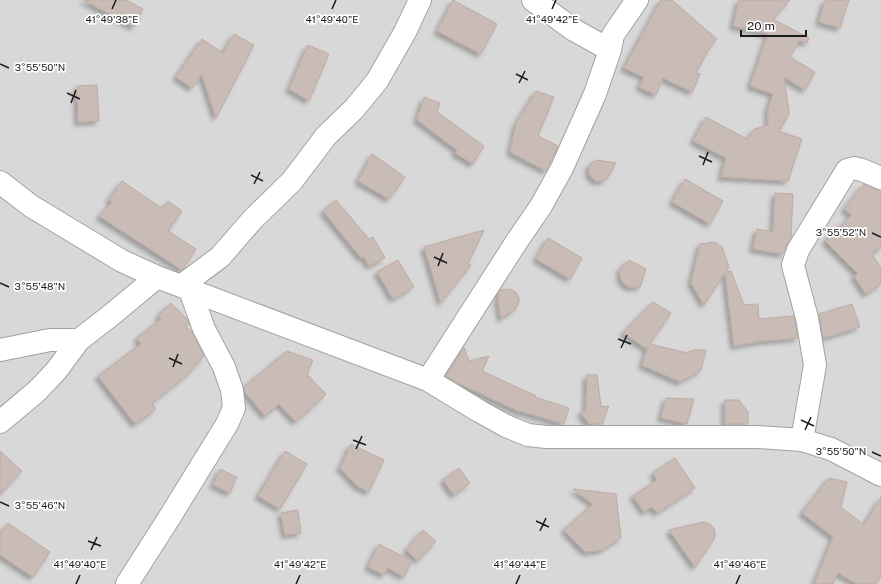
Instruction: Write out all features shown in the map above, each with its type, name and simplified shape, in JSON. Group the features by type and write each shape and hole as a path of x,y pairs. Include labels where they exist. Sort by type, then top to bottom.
{"street":[{"path":"533,0 574,30 610,50"},
{"path":"428,380 541,206 562,168 595,94 610,50 613,35 637,0"},
{"path":"186,288 220,257 253,219 292,182 326,136 354,109 376,80 404,32 413,2"},
{"path":"802,440 815,366 807,318 793,265 795,258 803,242 847,170 854,168 881,178"},
{"path":"0,182 31,206 116,257 157,277 428,380 506,426 528,435 546,437 757,437 802,440 831,450 881,475"},
{"path":"0,422 36,391 56,371 79,340 157,277"},
{"path":"127,584 227,424 234,408 232,390 224,366 204,329 186,288"},
{"path":"0,350 50,340 79,340"}],"shaded area":[{"path":"0,0 881,0 881,584 0,584"}],"building":[{"path":"83,0 126,0 143,9 134,27"},
{"path":"453,0 497,24 481,54 437,31"},
{"path":"661,0 672,0 717,39 710,47 696,73 700,74 692,92 663,78 656,95 639,87 644,77 624,68"},
{"path":"739,0 790,0 773,19 809,38 807,43 799,41 790,57 815,72 805,90 784,77 789,114 779,131 802,139 788,181 721,177 726,158 693,141 706,117 747,139 755,129 768,125 768,109 773,94 750,86 768,34 733,26"},
{"path":"825,0 849,0 840,28 819,22"},
{"path":"234,34 254,45 216,118 202,75 192,88 176,77 202,39 223,53"},
{"path":"308,45 329,54 309,101 289,89"},
{"path":"97,85 99,121 78,122 77,86"},
{"path":"536,91 554,97 538,136 558,146 546,171 510,152 516,124"},
{"path":"424,97 440,103 437,112 484,146 473,164 455,153 457,150 417,120"},
{"path":"372,154 405,177 389,199 358,181"},
{"path":"597,160 616,163 608,177 603,181 596,181 589,174 589,167 591,163"},
{"path":"685,179 723,201 710,224 672,202"},
{"path":"122,181 163,209 168,201 182,211 168,231 196,249 182,270 99,216 112,202 109,200"},
{"path":"864,184 881,192 881,248 871,253 881,267 881,284 866,294 854,276 858,274 825,241 852,215 844,209"},
{"path":"775,193 793,194 792,236 783,254 753,249 757,229 773,232"},
{"path":"336,200 369,239 373,237 385,258 369,266 364,257 361,258 323,211"},
{"path":"484,230 468,264 471,265 441,303 424,247"},
{"path":"548,238 582,258 570,279 536,259"},
{"path":"715,242 722,247 729,267 726,272 731,271 744,305 758,304 759,319 794,316 798,338 762,341 734,346 725,273 704,305 691,283 700,244"},
{"path":"398,260 414,287 393,299 377,272"},
{"path":"629,260 646,269 640,287 629,287 623,283 621,279 621,268"},
{"path":"509,289 516,292 519,302 516,308 501,319 498,301 499,293 500,290"},
{"path":"653,302 671,313 650,344 687,353 694,350 706,350 701,370 680,382 642,365 648,346 647,349 623,333"},
{"path":"171,303 187,319 189,324 186,327 192,332 204,356 187,375 152,403 156,409 135,424 98,376 141,344 137,338 161,319 158,316"},
{"path":"852,304 860,327 823,338 819,314"},
{"path":"464,347 469,361 489,356 482,371 536,396 535,397 569,408 564,424 520,412 446,376"},
{"path":"287,351 313,360 307,374 326,394 296,422 279,404 265,416 245,392 244,387"},
{"path":"587,375 597,375 601,407 609,406 603,420 603,424 589,424 580,412 586,411"},
{"path":"666,398 694,399 687,424 661,418"},
{"path":"725,400 739,400 748,412 748,424 725,424"},
{"path":"351,444 384,460 369,492 357,486 340,468"},
{"path":"0,451 22,471 0,494"},
{"path":"285,451 307,464 280,509 258,496"},
{"path":"675,458 695,488 657,513 652,507 644,512 633,496 657,480 653,473"},
{"path":"459,468 470,483 454,495 443,480"},
{"path":"220,469 237,477 230,493 213,485"},
{"path":"829,478 847,482 841,507 864,525 881,497 881,576 876,584 857,584 838,573 833,584 814,584 833,537 802,513"},
{"path":"573,489 616,494 621,538 602,550 585,552 564,530 593,504"},
{"path":"298,510 301,533 285,535 281,513"},
{"path":"703,522 710,524 713,527 715,535 714,539 695,567 669,530"},
{"path":"8,523 50,552 33,577 0,555 0,534"},
{"path":"423,530 436,541 418,561 406,550"},
{"path":"379,544 412,561 404,577 388,568 384,575 368,567"}]}
